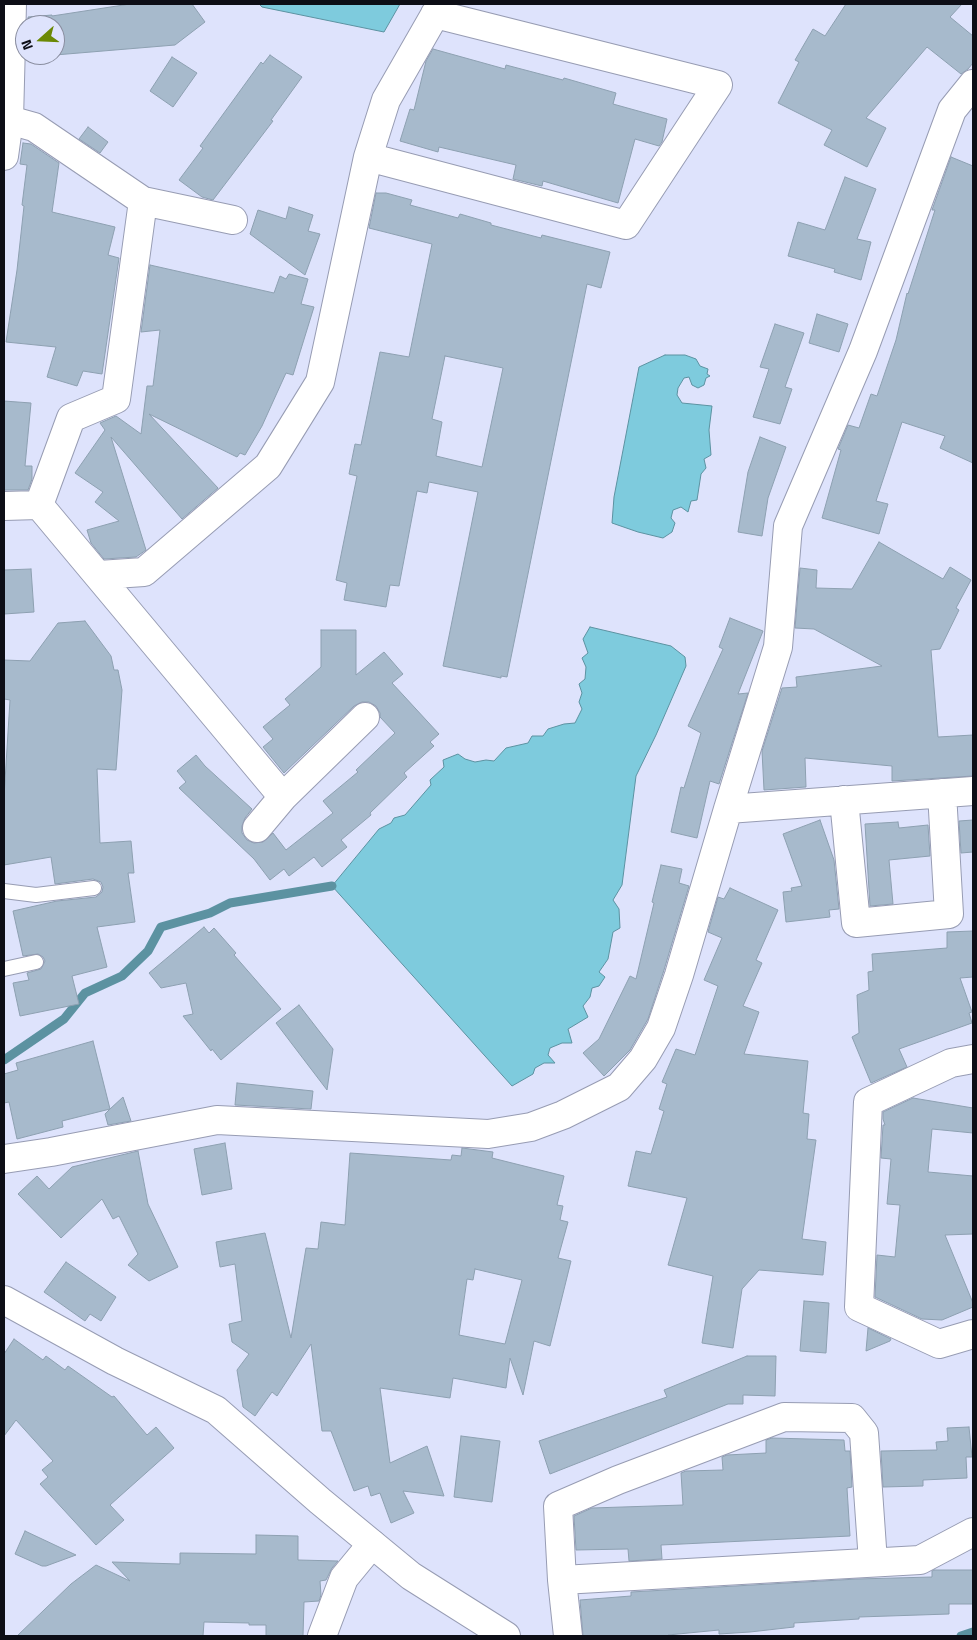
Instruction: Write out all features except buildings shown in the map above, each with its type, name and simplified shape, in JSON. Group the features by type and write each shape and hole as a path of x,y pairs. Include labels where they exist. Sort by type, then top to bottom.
{"street":[{"path":"4,156 9,120 12,4"},
{"path":"99,575 144,572 268,466 320,382 368,157 386,100 438,9 718,85 626,225 368,157"},
{"path":"4,1159 51,1152 217,1120 488,1134 531,1127 563,1115 619,1087 643,1059 661,1028 679,975 778,648 788,526 863,351 952,110 973,84"},
{"path":"9,120 34,128 143,201 234,220"},
{"path":"39,505 71,418 116,399 143,201"},
{"path":"39,505 284,797"},
{"path":"4,506 39,505"},
{"path":"257,828 284,797 365,717"},
{"path":"728,809 973,791"},
{"path":"844,800 856,923 949,914 942,793"},
{"path":"973,1058 951,1063 868,1102 859,1307 939,1344 973,1334"},
{"path":"4,1300 115,1361 216,1410 320,1501 411,1576 506,1636"},
{"path":"568,1636 562,1580 558,1506 618,1480 784,1416 852,1418 864,1433 873,1562"},
{"path":"562,1580 920,1560 973,1532"},
{"path":"322,1636 344,1578 372,1544"}],"lane":[{"path":"4,891 36,896 94,888"},
{"path":"4,969 36,962"}],"water":[{"path":"259,4 400,4 384,32 262,7"},
{"path":"665,355 685,355 696,359 700,366 708,369 707,374 710,376 706,378 704,385 698,388 692,385 689,377 684,378 678,388 677,395 682,403 712,406 709,430 711,455 704,459 706,468 701,474 697,500 691,501 688,512 681,507 673,510 671,518 675,523 672,532 663,538 612,523 614,497 639,367"},
{"path":"590,627 671,646 685,657 686,666 636,776 622,885 613,900 619,909 620,928 613,932 608,959 599,972 605,977 599,986 592,988 590,997 583,1006 588,1017 568,1029 572,1043 562,1043 550,1048 548,1055 555,1063 544,1063 535,1068 533,1074 512,1086 332,886 379,829 391,823 394,818 405,815 431,785 430,780 444,767 443,760 458,754 465,759 475,762 494,761 506,748 528,743 532,736 543,736 548,729 575,723 582,709 579,702 582,693 579,684 585,679 586,667 582,658 588,653 583,639"}],"waterway":[{"path":"4,1060 64,1019 85,993 122,976 148,951 161,927 210,913 230,903 332,886"},
{"path":"961,1636 973,1632"}]}
